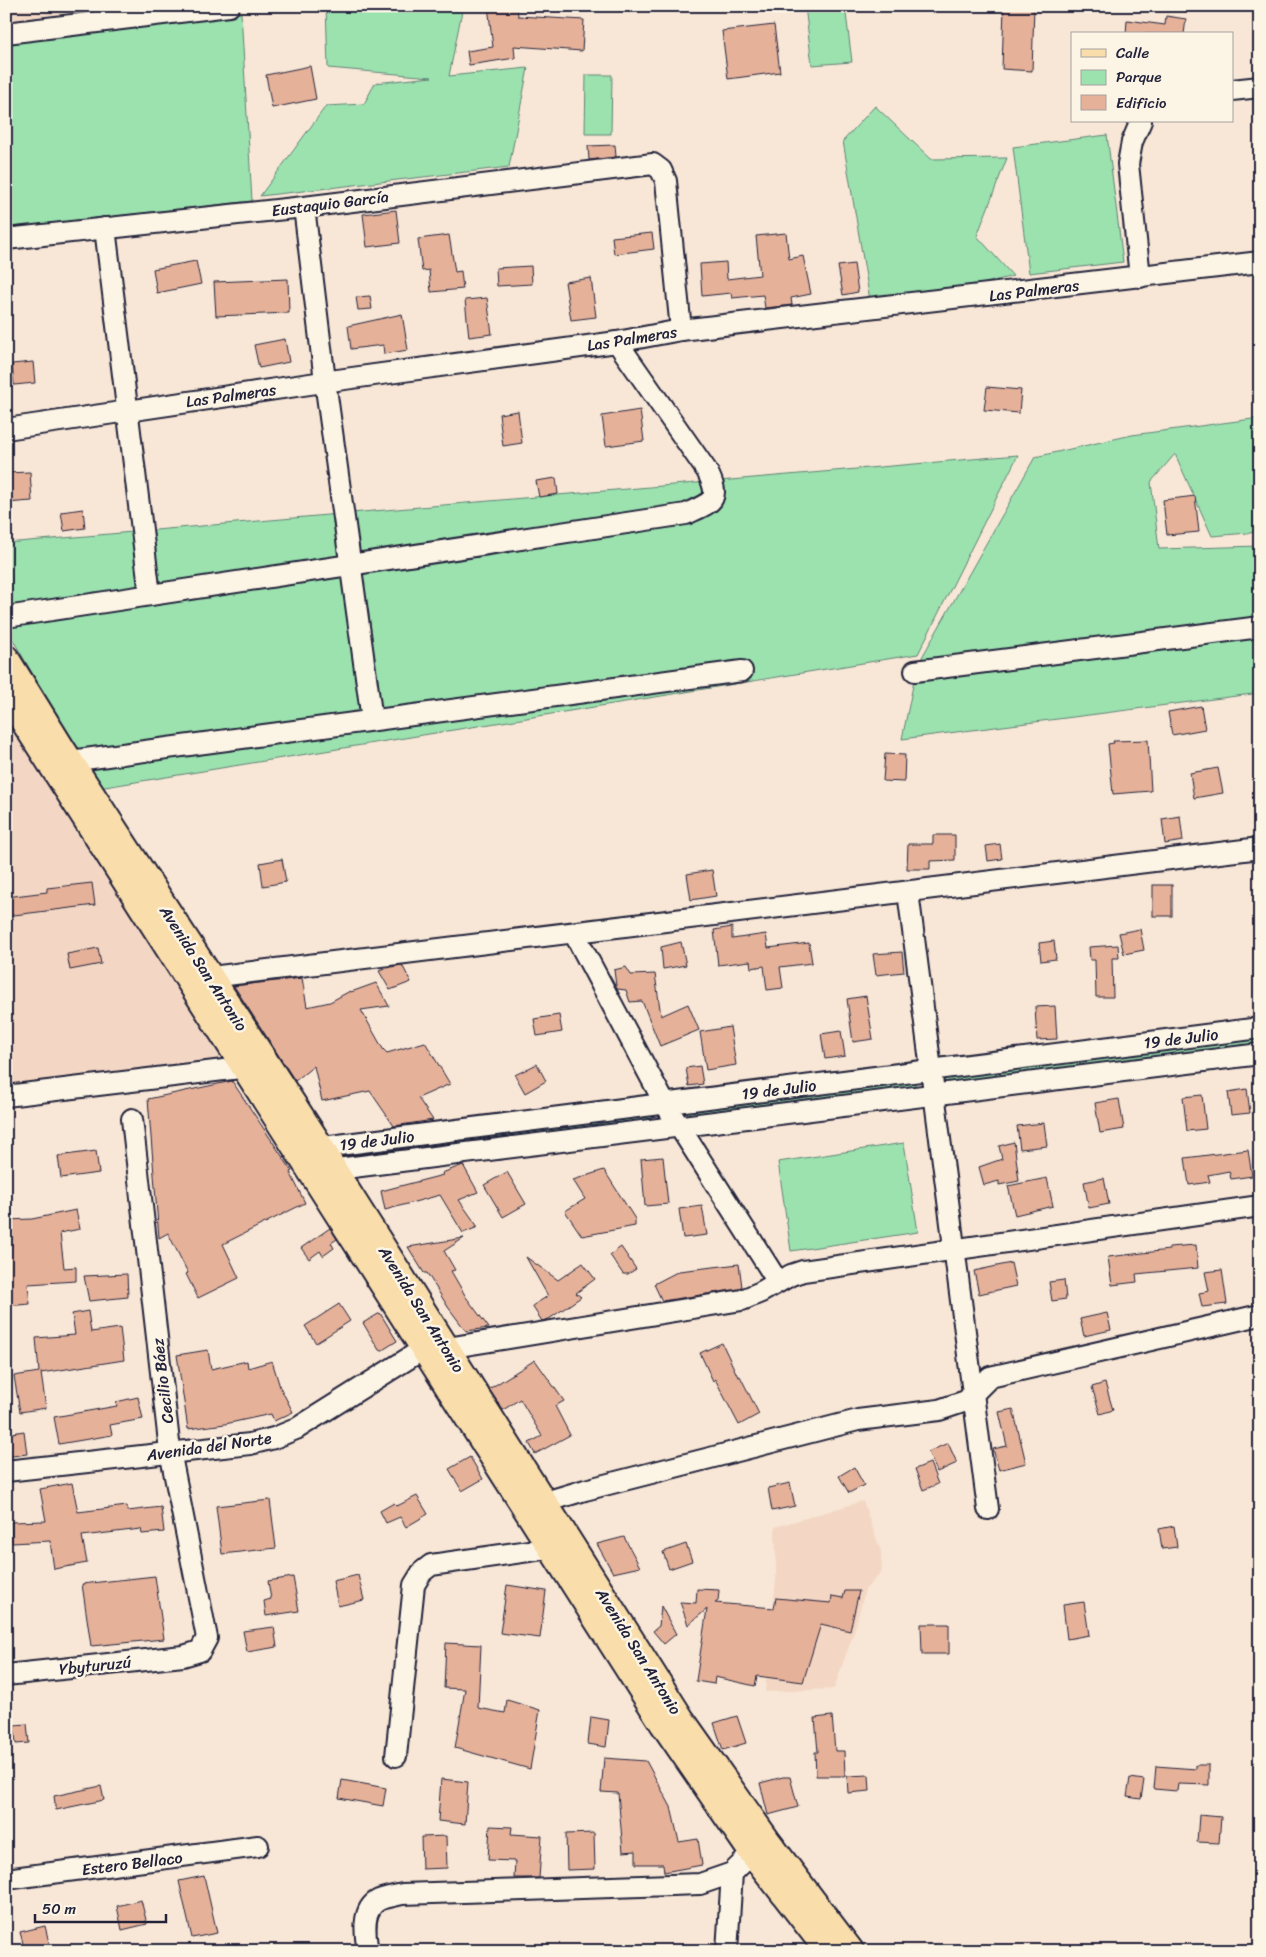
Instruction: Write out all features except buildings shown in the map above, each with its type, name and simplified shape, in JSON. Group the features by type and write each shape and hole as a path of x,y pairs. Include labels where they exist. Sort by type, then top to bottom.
{"main road":[{"name":"Avenida San Antonio","path":"6,658 211,977 255,1066"},
{"name":"Avenida San Antonio","path":"6,694 309,1148 561,1547 687,1727 759,1846 828,1951"},
{"name":"Avenida San Antonio","path":"759,1846 851,1951"}],"street":[{"path":"6,33 229,6"},
{"path":"1234,90 1260,87"},
{"path":"1140,277 1128,164 1132,142 1141,122"},
{"name":"Eustaquio García","path":"6,238 304,207 653,164 661,170 666,182 681,330"},
{"path":"304,207 325,381 372,720"},
{"path":"105,228 150,595"},
{"name":"Las Palmeras","path":"6,429 325,381 617,342 681,330 1260,262"},
{"path":"6,617 686,514 711,503 714,495 714,486 707,471 617,342"},
{"path":"914,671 1260,627"},
{"path":"70,760 742,670"},
{"path":"211,977 1260,848"},
{"path":"908,892 988,1509"},
{"path":"574,932 665,1104 778,1282"},
{"name":"19 de Julio","path":"309,1148 1260,1028"},
{"name":"19 de Julio","path":"323,1171 1260,1054"},
{"path":"6,1096 255,1066"},
{"name":"Cecilio Báez","path":"132,1119 170,1451 207,1638 200,1651 183,1656"},
{"path":"436,1348 742,1300 791,1275 829,1266 956,1251 1260,1206"},
{"path":"535,1505 858,1420 940,1410 966,1401 990,1377 1260,1315"},
{"name":"Avenida del Norte","path":"6,1471 170,1451 250,1444 274,1438 296,1429 436,1348"},
{"path":"396,1756 414,1585 422,1572 431,1565 561,1547"},
{"name":"Ybyturuzú","path":"6,1675 183,1656"},
{"name":"Estero Bellaco","path":"6,1879 258,1846"},
{"path":"368,1951 365,1932 368,1911 378,1900 402,1894 700,1884 732,1873 759,1846"},
{"path":"727,1951 732,1873"}],"shaded area":[{"path":"6,6 109,6 6,21"},
{"path":"6,717 228,1062 6,1090"},
{"path":"863,1501 881,1551 882,1571 865,1590 854,1632 834,1689 765,1692 776,1578 775,1527"}],"green space":[{"path":"326,6 463,6 449,76 528,68 509,167 260,196 326,106 364,104 375,83 432,77 328,68"},
{"path":"805,6 845,6 852,62 812,65"},
{"path":"241,13 252,201 6,228 6,43"},
{"path":"586,75 612,75 611,134 585,134"},
{"path":"875,106 931,159 1007,158 977,236 1013,276 872,312 843,141"},
{"path":"1107,135 1123,262 1029,273 1013,147"},
{"path":"1260,418 1260,532 1212,536 1175,454 1151,482 1159,549 1260,546 1260,693 902,739 917,666 1035,457 1132,435"},
{"path":"1018,455 918,654 99,788 6,628 6,543"},
{"path":"1260,1037 1260,1044 946,1084 944,1082 946,1077"},
{"path":"912,1081 916,1083 913,1088 691,1115 686,1112 687,1109"},
{"path":"649,1113 653,1117 650,1121 346,1157 347,1153"},
{"path":"904,1143 918,1232 791,1251 778,1162"}]}
